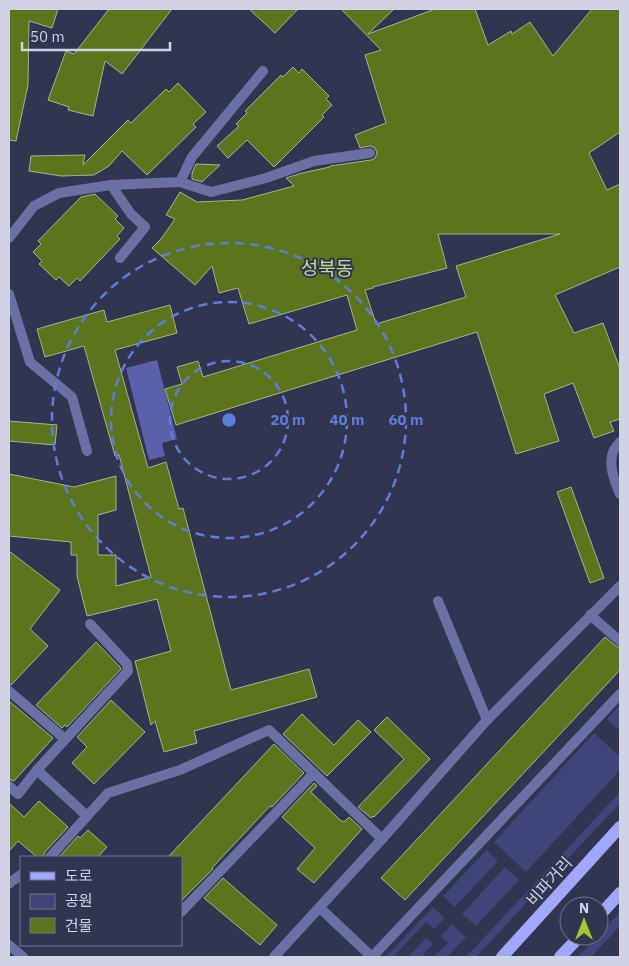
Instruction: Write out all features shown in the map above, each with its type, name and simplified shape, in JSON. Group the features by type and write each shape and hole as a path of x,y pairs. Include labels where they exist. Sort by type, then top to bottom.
{"main road":[{"name":"비파거리","path":"502,957 620,827"},
{"path":"609,905 620,893"},
{"path":"560,957 570,946"}],"street":[{"path":"180,182 192,157 263,71"},
{"path":"9,238 34,206 59,193 111,185 180,182 211,192 266,178 314,161 370,154"},
{"path":"111,185 131,214 145,227 120,258"},
{"path":"9,294 30,362 72,397 87,451"},
{"path":"620,442 613,451 611,464 620,494"},
{"path":"274,957 487,720 620,586"},
{"path":"438,601 487,720"},
{"path":"590,615 620,641"},
{"path":"9,786 18,794 37,770 128,671 127,664 90,624"},
{"path":"9,691 65,739"},
{"path":"320,908 372,957 620,694"},
{"path":"51,856 108,793 180,770 269,730 382,839"},
{"path":"37,770 87,816"},
{"path":"182,911 314,773"},
{"path":"9,884 20,876"},
{"path":"9,945 23,957"}],"green space":[{"path":"620,705 620,731 607,719"},
{"path":"594,733 620,757 620,770 526,872 494,842"},
{"path":"620,792 620,803 476,957 466,957"},
{"path":"487,850 498,861 455,907 443,896"},
{"path":"505,867 519,880 476,926 462,914"},
{"path":"433,907 445,918 434,929 426,922 393,957 386,957"},
{"path":"620,912 620,926 609,938 609,924"},
{"path":"452,924 466,937 447,957 434,957 448,943 441,936"},
{"path":"426,938 433,944 421,957 408,957"},
{"path":"588,946 601,946 591,957 578,957"}],"shaded area":[{"path":"157,360 177,439 162,443 165,456 149,460 126,368"}],"building":[{"path":"9,9 58,9 52,28 29,21 28,85 16,141 9,140"},
{"path":"109,9 172,9 122,74 105,61 93,116 68,110 69,107 48,100 66,51 74,54"},
{"path":"249,9 298,9 275,33"},
{"path":"341,9 394,9 368,34 435,9 475,9 488,45 511,31 512,34 530,22 553,56 592,9 620,9 620,132 589,153 607,190 620,184 620,267 555,295 574,333 603,323 620,369 620,419 610,422 614,431 594,438 573,383 544,394 559,441 516,454 477,332 176,425 165,389 182,384 177,367 198,361 203,377 357,330 347,295 249,324 238,288 219,293 212,266 195,285 152,248 175,219 166,215 180,192 197,202 242,200 294,186 286,178 330,166 375,158 377,153 375,148 370,146 360,148 355,135 386,123 365,55 381,50","holes":["438,234 560,234 456,266 466,297 376,324 365,290 447,268"]},
{"path":"293,67 299,73 302,69 329,96 326,99 332,105 322,115 324,117 274,167 247,140 228,158 217,146 239,126 236,124 247,113 245,111 281,75 283,77"},
{"path":"178,83 206,112 193,124 196,127 147,175 122,151 109,166 94,175 61,176 29,171 31,156 85,155 83,165 128,120 131,123 166,89 169,92"},
{"path":"196,164 220,165 202,182 192,179 192,173"},
{"path":"95,194 118,216 115,219 124,228 117,236 120,239 80,281 77,278 69,286 59,277 56,280 39,264 42,261 33,252 41,244 38,241 81,197"},
{"path":"170,305 177,333 115,350 148,468 166,462 179,509 183,508 231,690 309,669 317,697 194,731 197,743 164,752 155,721 151,725 135,661 171,651 157,599 87,616 77,576 77,555 71,555 71,542 9,536 9,474 74,487 116,476 116,510 98,515 98,555 116,555 116,586 151,577 119,455 115,456 84,346 45,357 37,329 104,310 107,322"},
{"path":"9,421 57,425 55,445 9,441"},
{"path":"571,487 604,578 590,583 557,492"},
{"path":"9,551 60,590 30,629 48,646 11,685 9,684"},
{"path":"605,637 620,648 620,670 405,900 381,878"},
{"path":"96,642 121,669 67,727 65,725 62,728 36,705"},
{"path":"111,700 145,732 94,784 72,763 87,747 77,737"},
{"path":"9,701 53,738 14,781 9,779"},
{"path":"302,714 334,745 358,720 371,732 327,776 283,734"},
{"path":"387,717 430,759 371,818 358,807 404,759 374,730"},
{"path":"274,744 304,773 272,807 270,806 182,900 182,856 169,856"},
{"path":"314,783 317,786 311,792 340,820 344,822 349,817 362,829 314,883 297,869 315,848 282,817"},
{"path":"39,801 68,827 43,856 36,856 18,841 9,851 9,803 24,817"},
{"path":"88,830 107,847 99,856 60,856 78,836 80,838"},
{"path":"223,878 277,925 260,945 204,898"}],"district":[{"name":"성북동","path":"327,268"}]}
